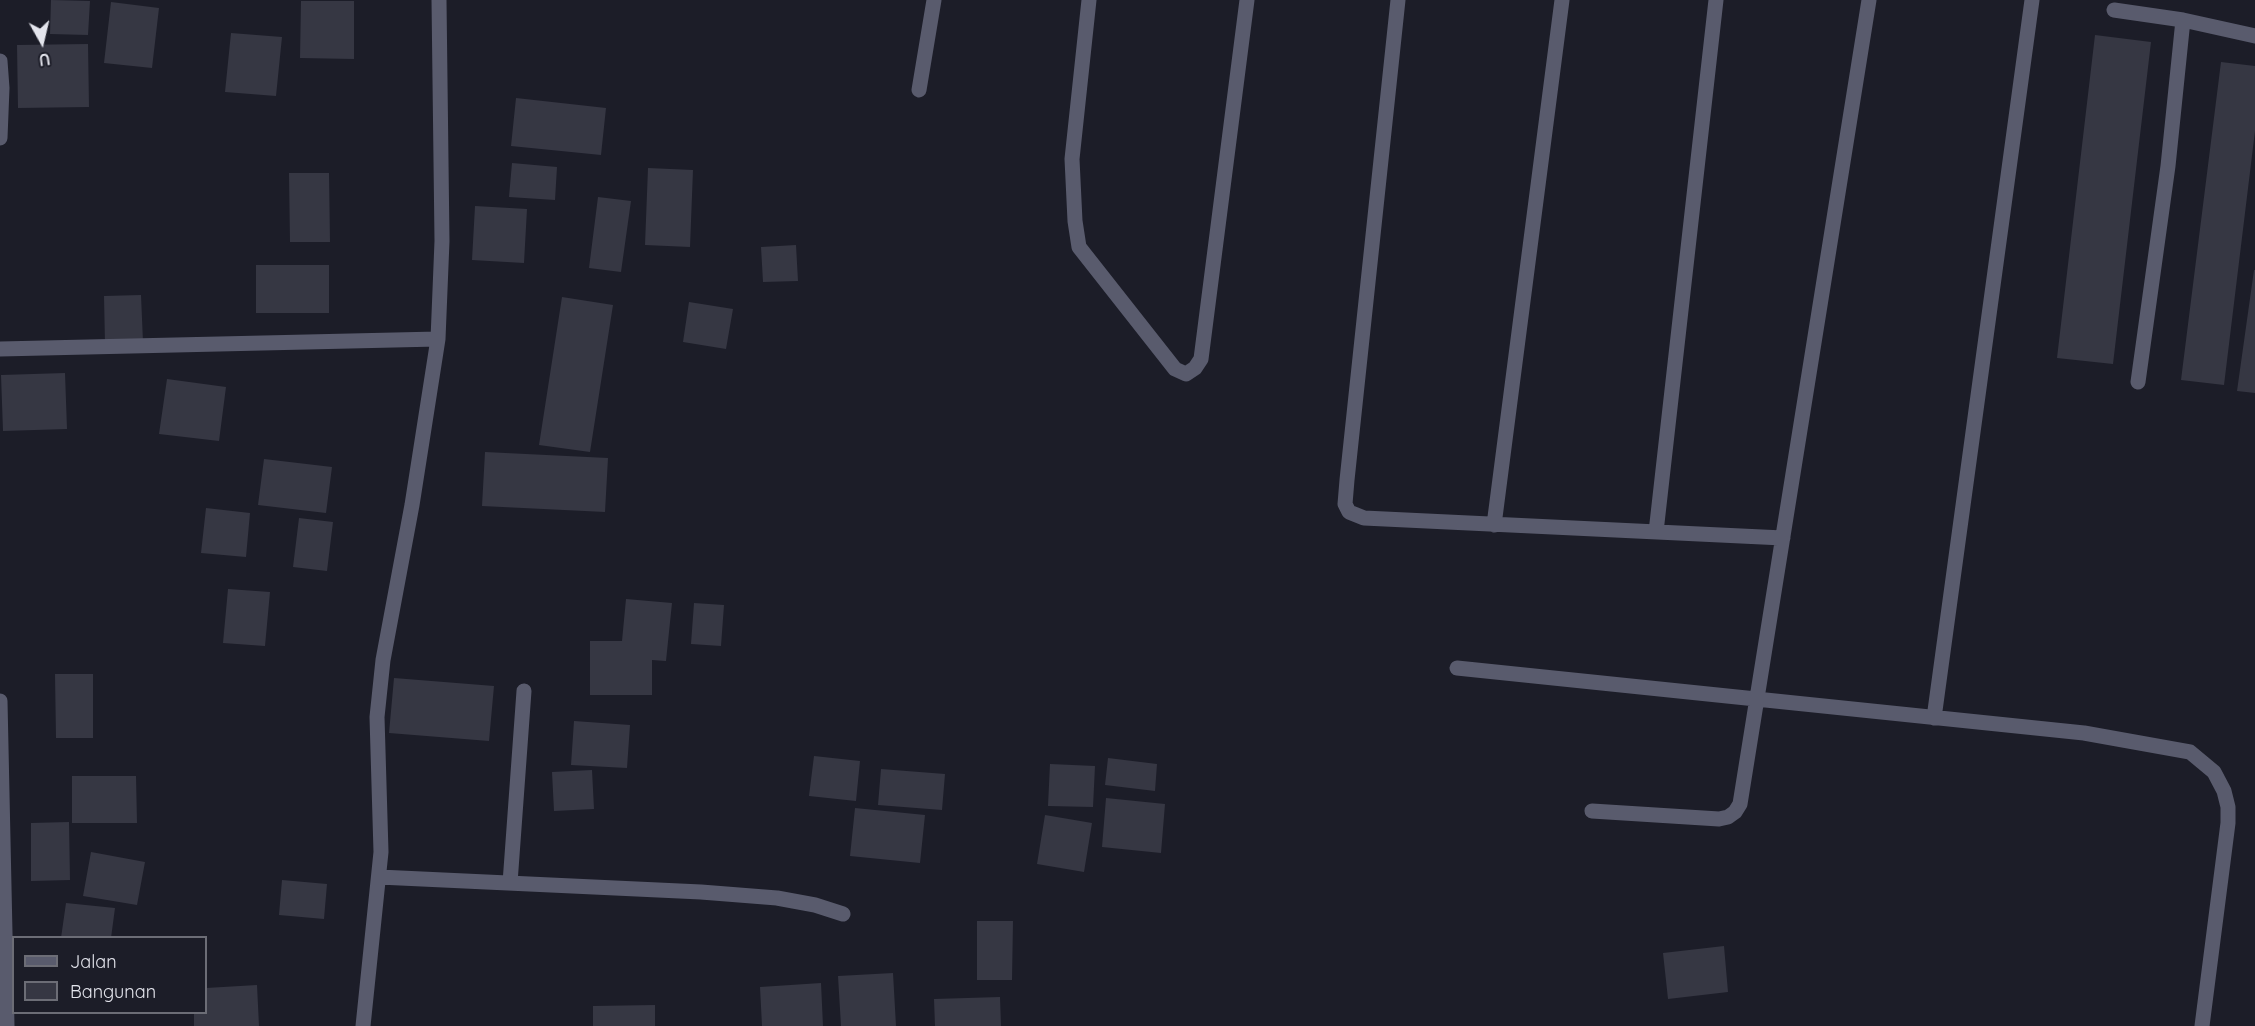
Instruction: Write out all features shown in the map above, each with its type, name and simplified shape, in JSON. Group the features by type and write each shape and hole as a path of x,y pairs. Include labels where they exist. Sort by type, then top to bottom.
{"street":[{"path":"363,1026 381,852 377,717 383,660 412,505 438,339 442,241 439,0"},
{"path":"919,90 934,0"},
{"path":"1089,0 1072,159 1075,221 1079,247 1175,369 1186,375 1201,359 1247,0"},
{"path":"1398,0 1345,504 1349,512 1364,518 1782,538"},
{"path":"1494,525 1562,0"},
{"path":"1656,532 1716,0"},
{"path":"1592,812 1728,818 1735,813 1740,804 1869,0"},
{"path":"1934,718 2032,0"},
{"path":"2114,10 2183,20 2255,36"},
{"path":"2138,382 2168,166 2183,20"},
{"path":"0,61 2,88 0,138"},
{"path":"0,349 438,339"},
{"path":"1457,668 2084,733 2190,752 2214,772 2224,791 2228,807 2228,823 2202,1026"},
{"path":"510,883 524,691"},
{"path":"0,701 7,1026"},
{"path":"379,877 766,897 815,905 843,914"}],"building":[{"path":"51,0 90,1 88,35 50,34"},
{"path":"301,1 354,1 354,59 300,58"},
{"path":"111,2 159,8 152,68 104,63"},
{"path":"231,33 282,37 276,96 225,92"},
{"path":"2095,35 2151,42 2113,364 2057,358"},
{"path":"88,44 89,107 18,108 17,45"},
{"path":"2221,62 2255,66 2255,131 2224,385 2181,380"},
{"path":"516,98 606,108 601,155 511,146"},
{"path":"512,163 557,167 555,200 509,197"},
{"path":"648,168 693,170 690,247 645,245"},
{"path":"289,173 329,173 330,242 290,242"},
{"path":"598,197 631,201 621,272 589,268"},
{"path":"475,206 527,209 524,263 472,260"},
{"path":"796,245 798,281 763,282 761,247"},
{"path":"256,265 329,265 329,313 256,313"},
{"path":"2255,270 2255,393 2237,391"},
{"path":"141,295 143,342 105,344 104,296"},
{"path":"562,297 613,305 590,452 539,445"},
{"path":"689,302 733,309 726,349 683,342"},
{"path":"65,373 67,429 3,431 1,375"},
{"path":"167,379 226,387 219,441 159,434"},
{"path":"485,452 608,458 605,512 482,506"},
{"path":"264,459 332,467 326,513 258,505"},
{"path":"206,508 250,513 246,557 201,553"},
{"path":"299,518 333,522 327,571 293,567"},
{"path":"228,589 270,592 265,646 223,643"},
{"path":"626,599 672,603 666,661 652,660 652,695 590,695 590,641 622,641"},
{"path":"694,603 724,605 721,646 691,644"},
{"path":"55,674 93,674 93,738 56,738"},
{"path":"394,678 494,686 489,741 389,733"},
{"path":"574,721 630,725 627,768 571,765"},
{"path":"814,756 860,761 856,801 809,796"},
{"path":"1108,758 1157,764 1155,791 1105,785"},
{"path":"1050,764 1095,766 1093,807 1048,806"},
{"path":"881,769 945,774 942,810 878,805"},
{"path":"592,770 594,809 554,811 552,772"},
{"path":"72,776 136,776 137,823 72,823"},
{"path":"1106,798 1165,804 1161,853 1102,847"},
{"path":"855,808 925,815 920,863 850,856"},
{"path":"1045,815 1092,823 1084,872 1037,864"},
{"path":"69,822 70,880 31,881 31,823"},
{"path":"91,852 145,862 137,905 83,896"},
{"path":"282,880 327,884 324,919 279,915"},
{"path":"66,903 115,908 111,936 61,936"},
{"path":"977,921 1013,921 1012,980 977,980"},
{"path":"1724,946 1728,992 1668,999 1663,953"},
{"path":"893,973 896,1026 841,1026 838,976"},
{"path":"821,983 823,1026 762,1026 760,987"},
{"path":"257,985 259,1026 194,1026 194,1014 207,1014 207,988"},
{"path":"1000,997 1001,1026 935,1026 934,999"},
{"path":"655,1005 655,1026 593,1026 593,1006"}]}
